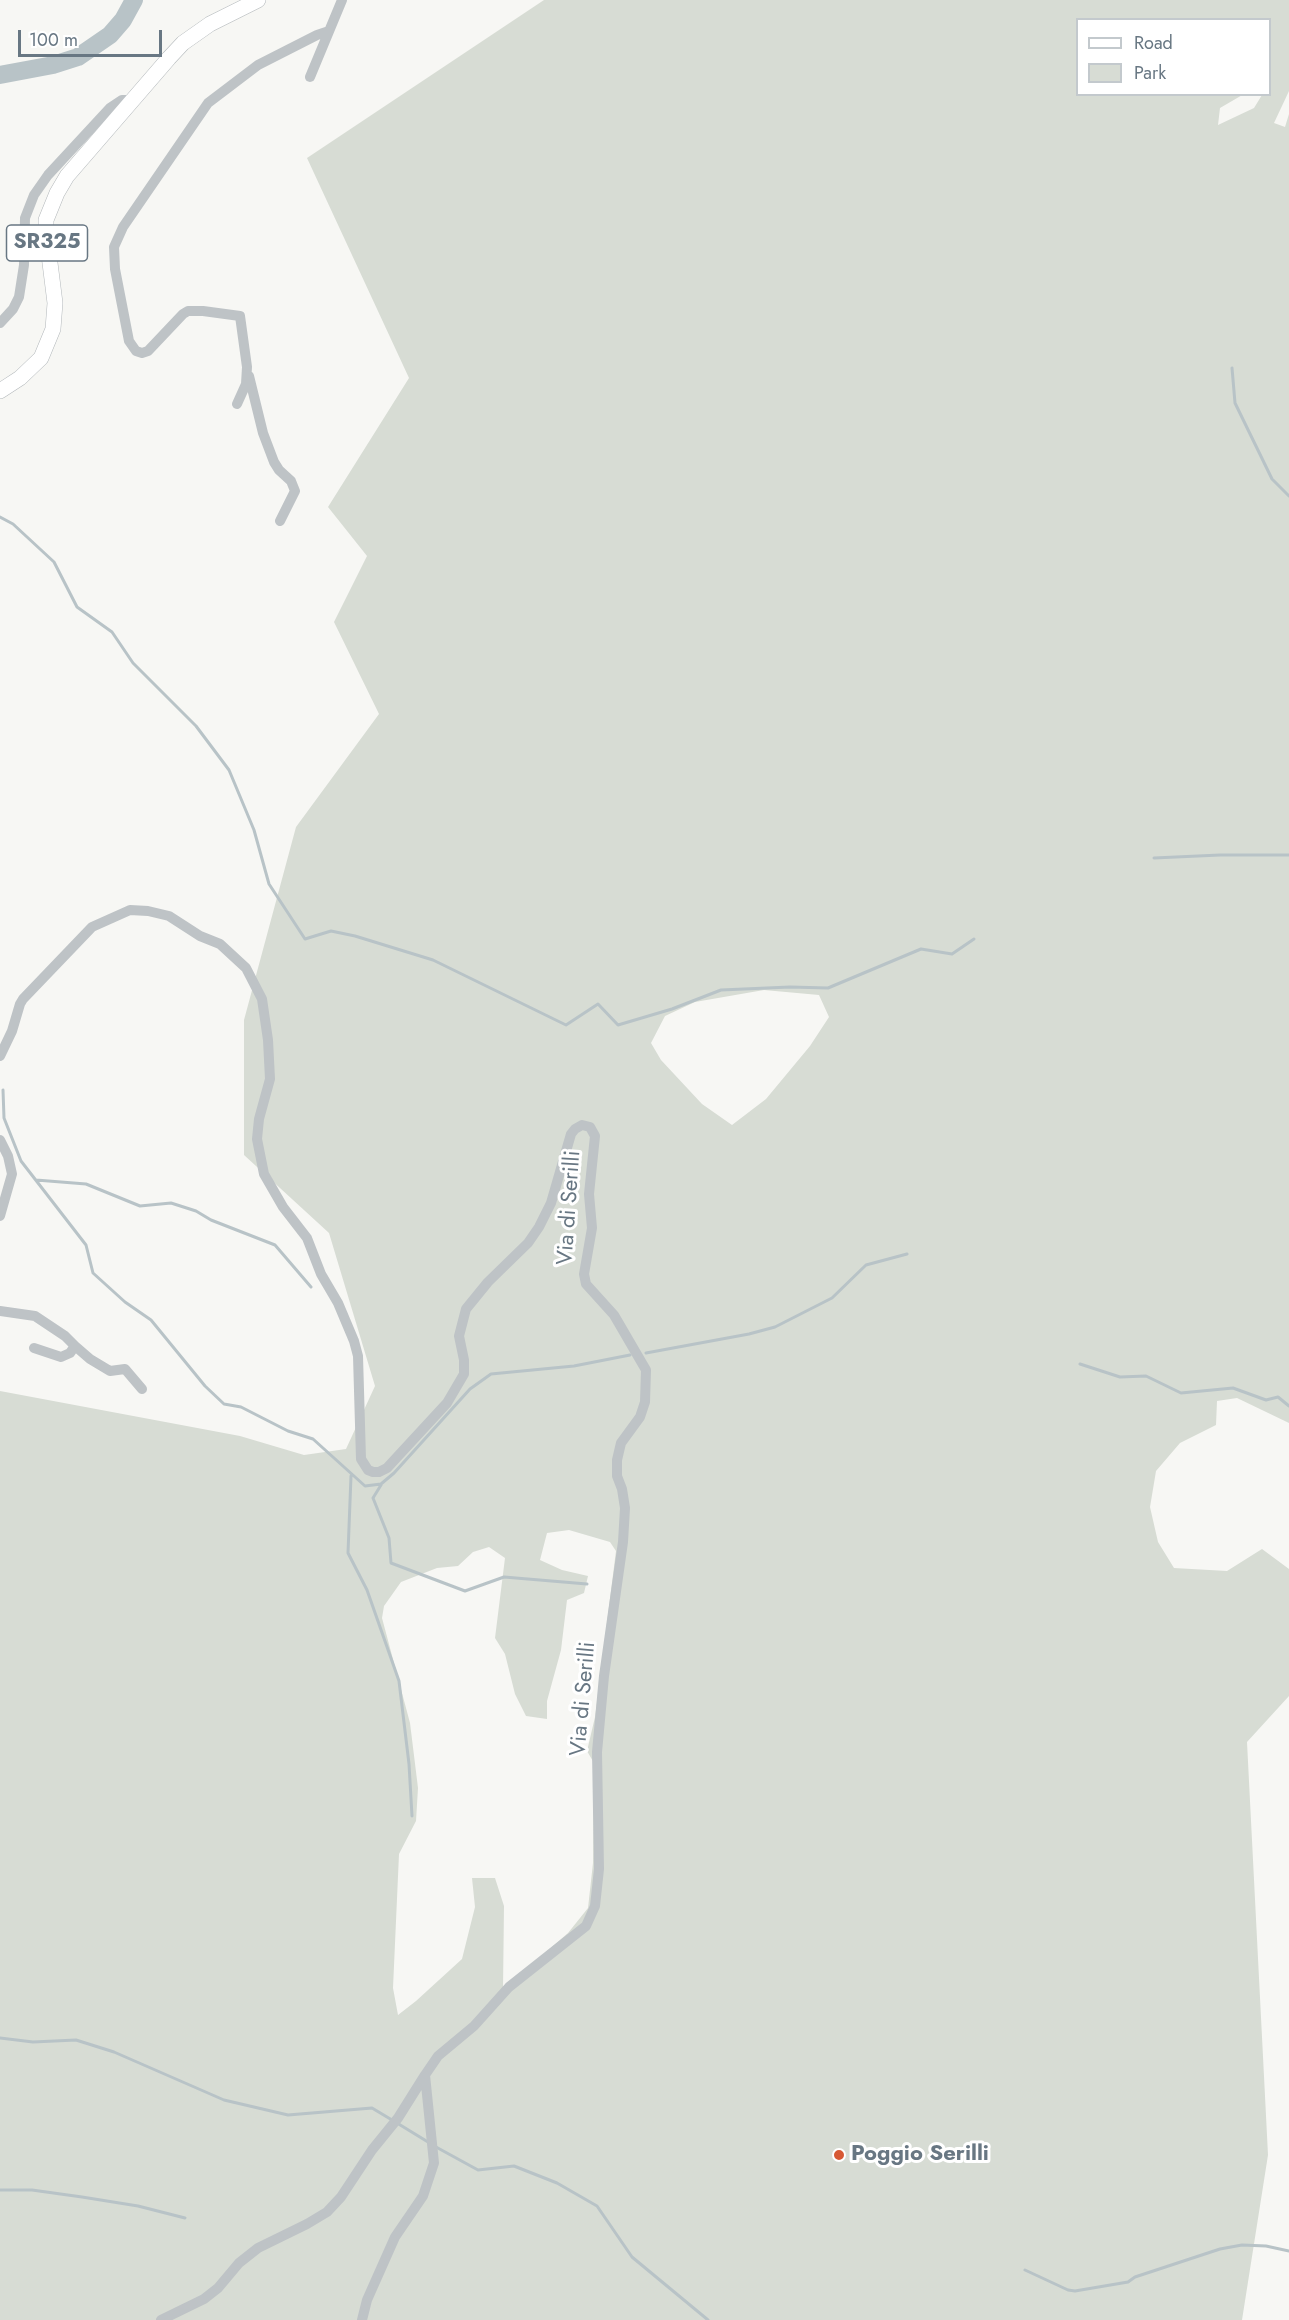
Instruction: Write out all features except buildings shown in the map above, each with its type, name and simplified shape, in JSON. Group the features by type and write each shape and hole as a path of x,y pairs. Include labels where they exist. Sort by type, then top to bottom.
{"main road":[{"name":"SR325","path":"0,391 20,378 41,358 53,329 56,303 45,231 50,208 68,176 169,58 194,34 258,0"}],"street":[{"path":"310,77 342,0"},
{"path":"280,521 295,491 291,482 274,462 263,433 247,367 240,316 188,311 148,351 142,353 136,351 129,341 113,257 117,237 123,227 208,104 258,65 329,31"},
{"path":"0,323 13,309 19,297 24,265 25,218 34,195 48,175 110,108 122,100 132,100"},
{"path":"237,404 246,384 247,367"},
{"name":"Via di Serilli","path":"0,1056 23,999 92,927 130,910 169,916 200,936 220,944 246,968 262,999 268,1040 270,1079 259,1119 258,1139 264,1174 283,1207 307,1238 321,1274 338,1303 354,1341 358,1356 361,1458 368,1470 373,1472 387,1468 447,1403 457,1388 464,1374 464,1360 459,1336 466,1309 488,1282 528,1243 539,1227 551,1203 571,1134 582,1125 590,1127 595,1136 589,1194 592,1228 584,1274 586,1284 614,1316 646,1370 645,1402 640,1418 621,1443 617,1460 617,1476 625,1508 623,1542 604,1676 597,1752 599,1869 595,1906 585,1926 510,1987 474,2026 438,2056 424,2075"},
{"path":"0,1216 12,1174 8,1156 1,1146"},
{"path":"0,1311 35,1316 65,1336 90,1359 110,1371 125,1369 142,1389"},
{"path":"34,1348 62,1357 75,1346"},
{"path":"161,2320 204,2299 218,2288 239,2263 258,2248 327,2212 341,2198 372,2150 395,2122 424,2075"},
{"path":"362,2320 367,2300 394,2237 423,2196 434,2163 424,2075"}],"green space":[{"path":"544,0 1289,0 1289,91 1274,123 1285,127 1289,114 1289,1423 1237,1398 1217,1401 1216,1425 1180,1443 1156,1471 1150,1507 1158,1542 1174,1568 1227,1571 1262,1549 1289,1569 1289,1696 1247,1742 1268,2155 1242,2320 0,2320 0,1391 240,1436 304,1455 346,1449 375,1386 329,1233 244,1155 244,1020 296,827 379,714 334,622 367,556 328,507 409,378 307,158","holes":["764,990 819,995 829,1017 810,1046 766,1099 732,1125 702,1104 661,1060 651,1043 665,1016 695,1002","569,1530 610,1542 616,1551 595,1717 587,1751 594,1763 593,1863 588,1908 568,1933 503,1989 504,1906 495,1878 472,1878 475,1907 462,1959 398,2015 393,1988 399,1854 416,1821 418,1788 410,1723 382,1618 384,1606 401,1582 437,1568 458,1566 473,1552 489,1547 505,1558 495,1638 505,1654 515,1694 526,1716 547,1719 547,1701 561,1650 567,1600 584,1593 588,1576 562,1570 540,1560 547,1533"]}],"waterway":[{"path":"0,75 53,65 78,57 110,35 123,20 134,0"},
{"path":"1232,368 1235,403 1272,479 1289,496"},
{"path":"0,517 13,524 54,562 77,607 112,632 133,663 196,726 229,770 254,830 269,884 305,939 331,931 433,960 566,1025 598,1004 618,1025 672,1009 721,990 828,988 921,949 952,954 974,939"},
{"path":"1154,858 1289,855"},
{"path":"3,1090 4,1118 21,1161 86,1245 93,1273 125,1302 151,1320 205,1386 224,1404 241,1407 288,1431 313,1439 365,1486 381,1484 394,1473 470,1389 491,1374 574,1366 630,1355"},
{"path":"36,1180 86,1184 140,1206 171,1203 196,1211 211,1220 275,1245 311,1287"},
{"path":"646,1353 775,1327 832,1298 866,1265 907,1254"},
{"path":"1080,1364 1120,1377 1146,1376 1181,1393 1233,1388 1266,1400 1278,1397 1289,1406"},
{"path":"351,1476 348,1553 367,1590 399,1681 409,1764 412,1816"},
{"path":"381,1485 373,1498 389,1538 391,1563 465,1591 504,1577 587,1584"},
{"path":"0,2038 33,2042 76,2040 114,2052 224,2100 288,2115 372,2108 392,2120"},
{"path":"397,2123 428,2142"},
{"path":"436,2147 478,2170 514,2166 557,2183 597,2206 632,2257 708,2320"},
{"path":"0,2190 32,2190 82,2197 138,2206 185,2218"},
{"path":"1025,2270 1075,2291 1128,2282 1135,2277 1220,2249 1242,2245 1266,2246 1289,2251"}],"place":[{"name":"Poggio Serilli","path":"839,2155"}]}
